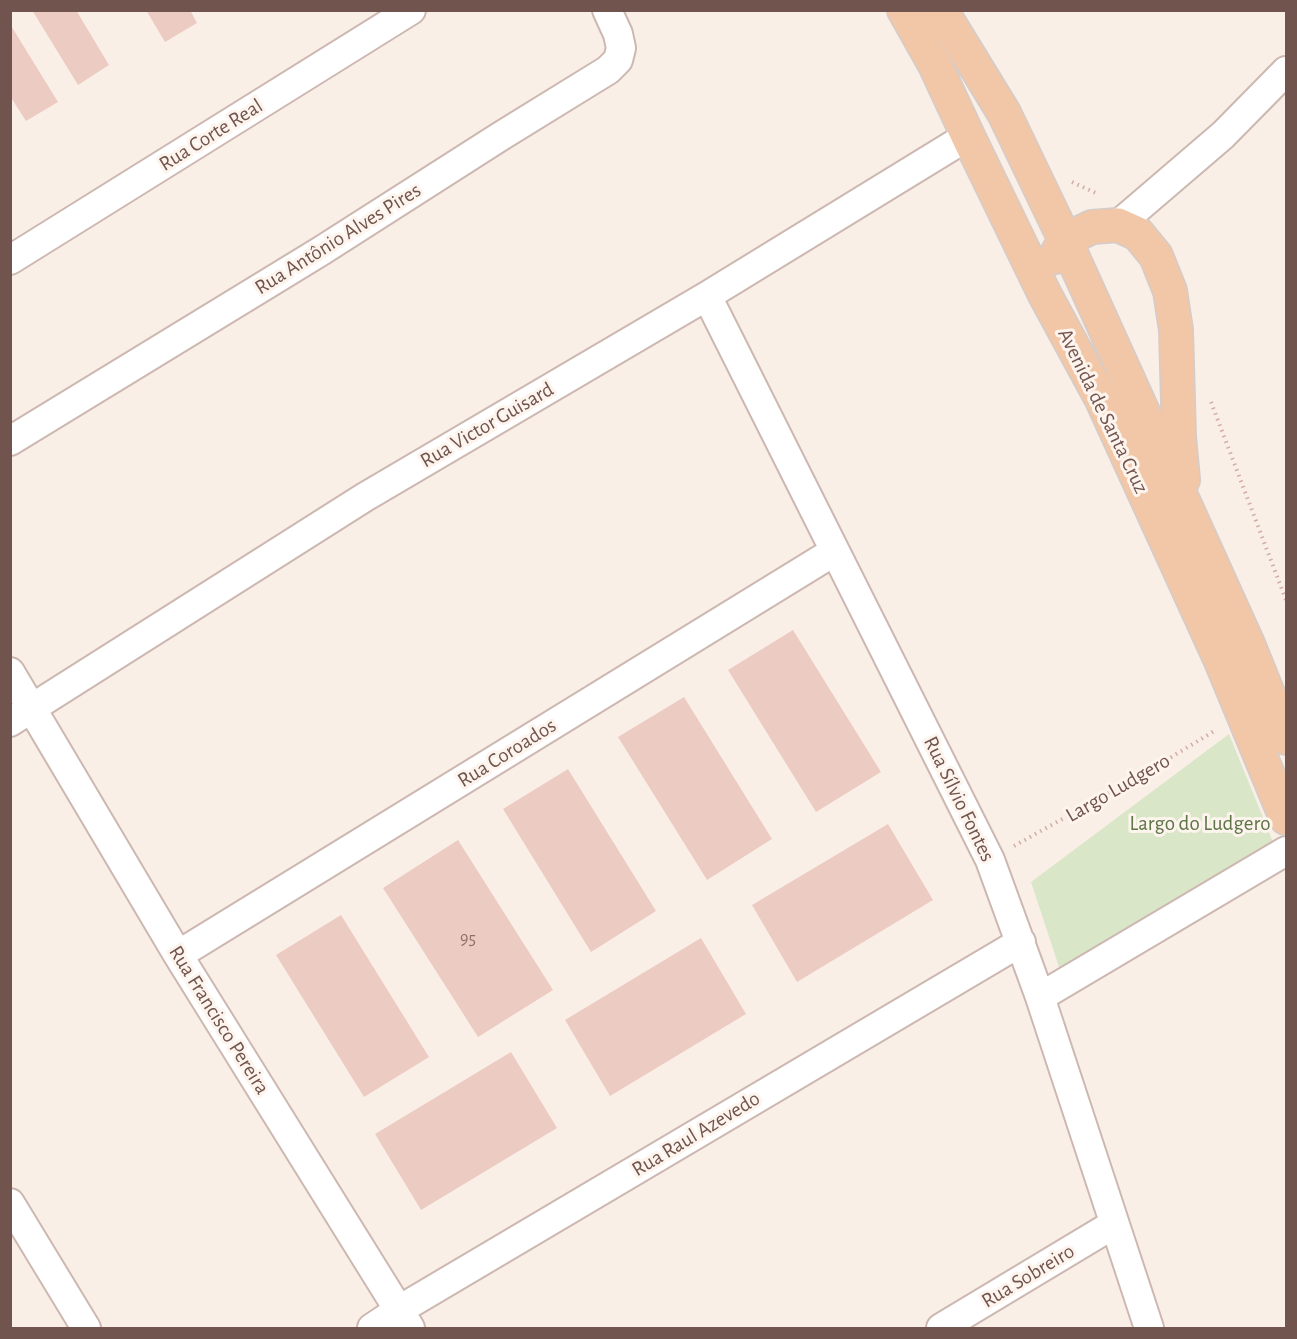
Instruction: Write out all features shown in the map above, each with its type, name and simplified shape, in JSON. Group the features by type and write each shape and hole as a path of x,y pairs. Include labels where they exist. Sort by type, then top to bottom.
{"main road":[{"name":"Avenida de Santa Cruz","path":"904,10 935,65 1046,295 1102,400 1244,714 1287,818"},
{"name":"Avenida de Santa Cruz","path":"941,10 1004,113 1065,240 1248,645 1287,738"},
{"path":"1046,295 1051,266 1065,240 1092,227 1118,225 1138,234 1156,256 1170,291 1176,330 1181,472 1193,523"}],"street":[{"name":"Rua Corte Real","path":"10,260 411,10"},
{"name":"Rua Antônio Alves Pires","path":"10,441 321,251 608,70 618,60 621,48 618,34 607,10"},
{"path":"1118,225 1222,135 1287,71"},
{"name":"Rua Victor Guisard","path":"22,715 365,497 707,296 968,136"},
{"name":"Rua Sílvio Fontes","path":"707,296 990,860 1040,997 1149,1329"},
{"name":"Rua Coroados","path":"178,955 836,551"},
{"name":"Rua Francisco Pereira","path":"10,672 22,715 178,955 405,1319"},
{"path":"1040,997 1287,851"},
{"name":"Rua Raul Azevedo","path":"372,1329 405,1319 1021,942"},
{"path":"10,1203 86,1329"},
{"name":"Rua Sobreiro","path":"941,1329 1114,1224"}],"path":[{"name":"Largo Ludgero","path":"990,860 1244,714"}],"green space":[{"name":"Largo do Ludgero","path":"1229,734 1273,842 1062,976 1031,882"}],"building":[{"path":"32,10 76,10 109,65 78,85"},
{"path":"146,10 190,10 197,23 165,42"},
{"path":"10,24 58,102 26,121 10,96"},
{"path":"793,630 881,772 816,812 728,670"},
{"path":"684,697 772,839 707,880 618,737"},
{"path":"568,769 656,911 591,952 503,809"},
{"path":"888,824 933,900 797,982 752,905"},
{"path":"458,840 553,990 478,1037 383,888"},
{"path":"341,915 429,1057 364,1097 276,955"},
{"path":"701,938 746,1014 610,1096 565,1020"},
{"path":"511,1052 557,1128 421,1210 375,1134"}]}
